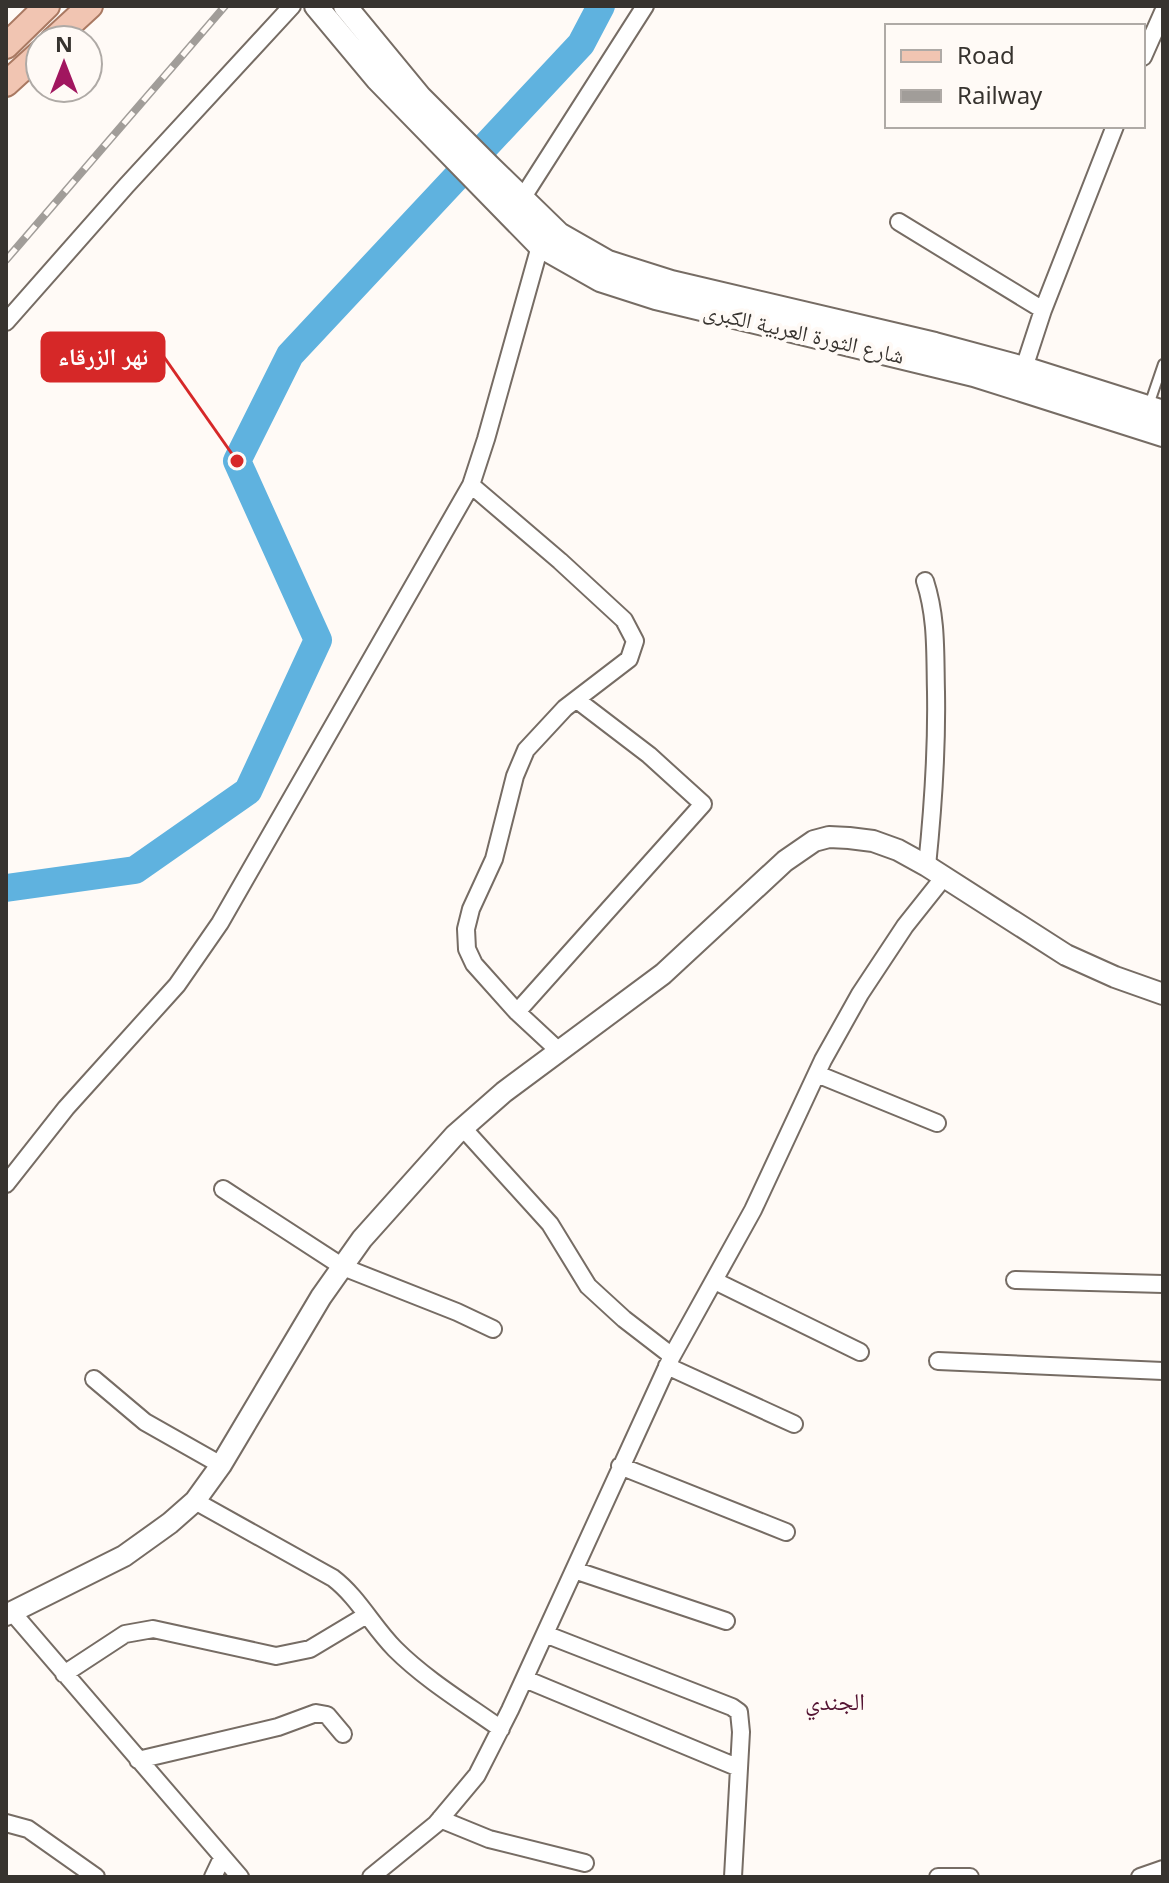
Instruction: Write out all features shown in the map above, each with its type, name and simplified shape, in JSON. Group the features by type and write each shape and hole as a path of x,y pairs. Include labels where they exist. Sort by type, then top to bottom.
{"main road":[{"path":"7,43 47,6"},
{"path":"70,24 90,6"},
{"path":"316,6 377,79 444,134 482,173"},
{"path":"345,6 412,87 444,134"},
{"path":"6,84 24,68"},
{"name":"شارع الثورة العربية الكبرى","path":"482,173 523,197 559,234 608,262 638,273 1024,368 1156,410"},
{"name":"شارع الثورة العربية الكبرى","path":"482,173 540,246 600,280 974,375 1163,435"}],"street":[{"path":"6,322 292,6"},
{"path":"523,197 645,6"},
{"path":"1145,52 1163,12"},
{"path":"1024,368 1043,310 1114,128"},
{"path":"899,222 1043,310"},
{"path":"6,1184 66,1108 177,985 220,923 471,485 540,246"},
{"path":"471,485 560,561 624,620 634,635 635,647 629,659 577,700 526,750 519,763 502,836 471,909 466,929 467,949 474,964 517,1012 559,1051"},
{"path":"371,1877 440,1819 477,1775 525,1679 670,1361 774,1168 817,1074 860,994 905,926 936,871 935,630 932,603 925,581"},
{"path":"517,1012 703,804 658,762 577,700"},
{"path":"240,1877 9,1614 124,1556 195,1501 221,1465 321,1297 362,1239 463,1128 504,1092 663,974 785,861 814,841 829,837 873,841 898,850 1066,955 1163,994"},
{"path":"817,1074 937,1123"},
{"path":"463,1128 550,1224 588,1286 670,1361 794,1424"},
{"path":"223,1189 343,1267 493,1329"},
{"path":"1015,1280 1163,1284"},
{"path":"715,1281 860,1352"},
{"path":"938,1361 1163,1371"},
{"path":"94,1379 145,1422 221,1465"},
{"path":"620,1466 786,1532"},
{"path":"195,1501 333,1578 345,1587 365,1616 410,1663 501,1729"},
{"path":"574,1570 726,1621"},
{"path":"64,1674 125,1634 136,1631 153,1629 209,1639 276,1656 310,1649 365,1616"},
{"path":"545,1634 739,1712 733,1877"},
{"path":"525,1679 739,1768"},
{"path":"138,1760 278,1727 316,1713 327,1715 343,1734"},
{"path":"440,1819 489,1839 585,1863"},
{"path":"6,1823 28,1829 96,1877"},
{"path":"213,1877 222,1858"},
{"path":"1140,1877 1163,1869"},
{"path":"938,1877 970,1877"}],"lane":[{"path":"1156,410 1163,364"}],"waterway":[{"path":"6,888 135,870 248,791 318,640 237,461 290,355 581,44 601,6"}],"railway":[{"path":"6,260 225,6"}],"place":[{"name":"نهر الزرقاء","path":"237,461"}],"district":[{"name":"الجندي","path":"835,1702"}]}
